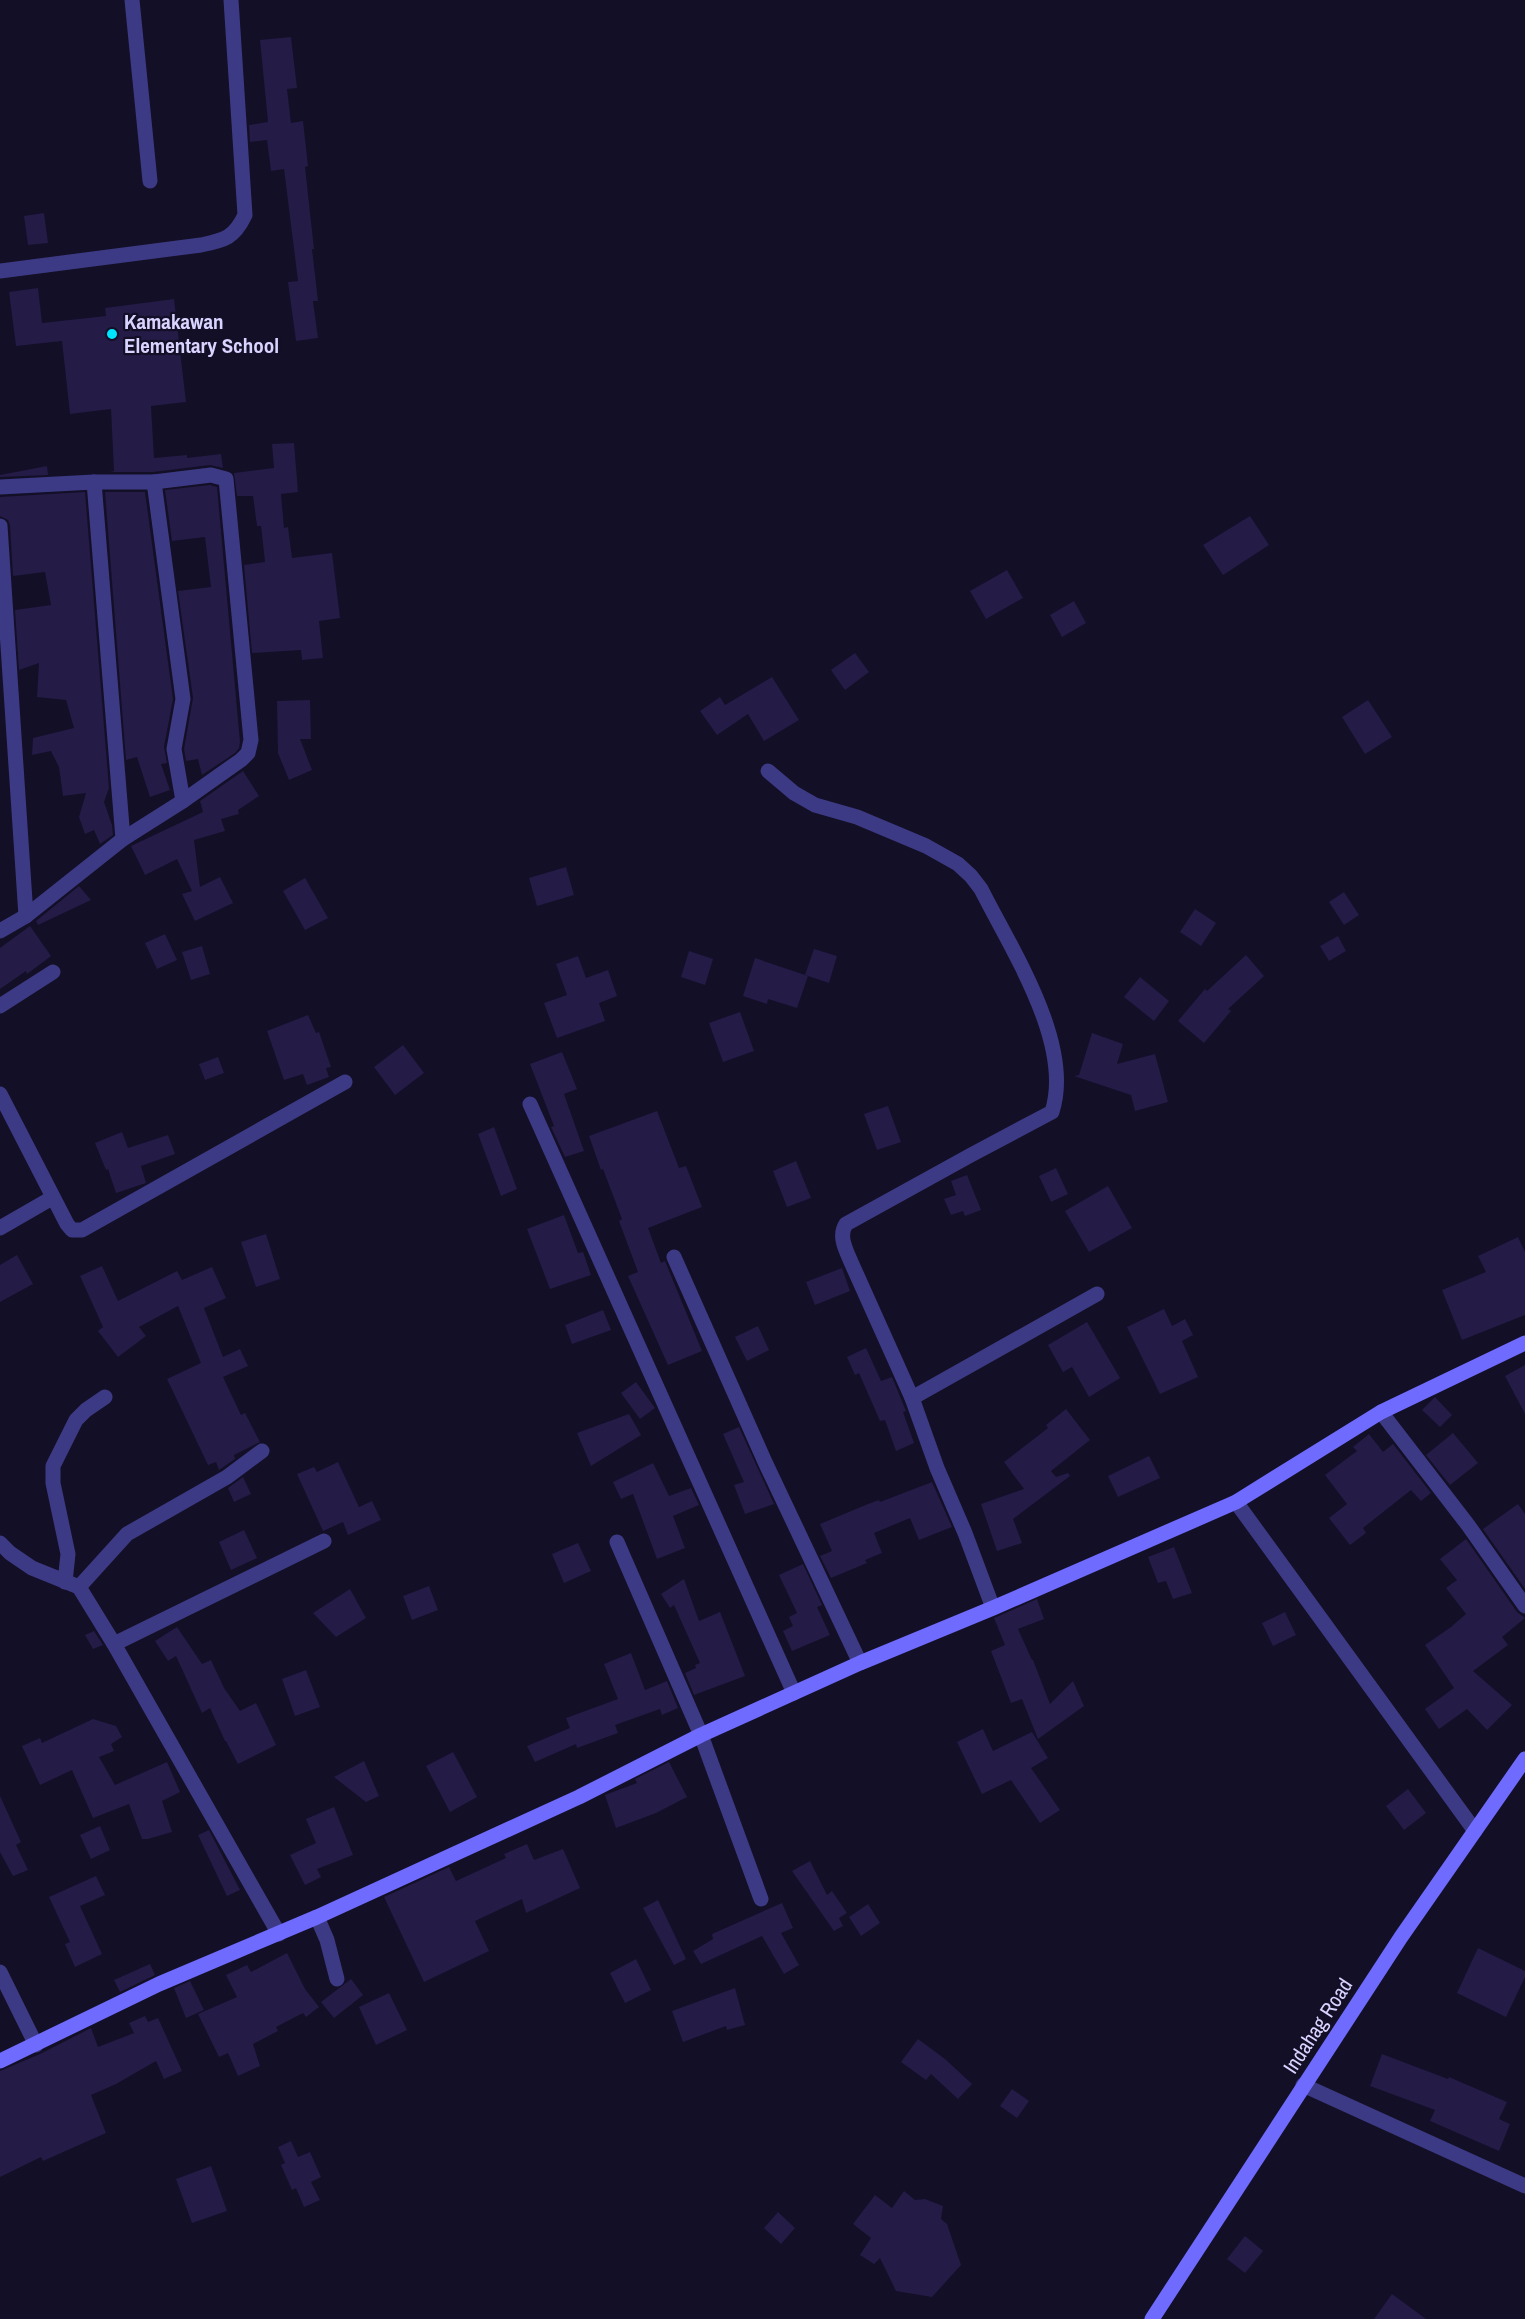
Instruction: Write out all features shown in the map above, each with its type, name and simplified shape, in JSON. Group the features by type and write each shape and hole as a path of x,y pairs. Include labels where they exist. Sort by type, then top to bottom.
{"main road":[{"path":"0,2061 159,1984 279,1934 579,1797 701,1735 860,1663 1236,1502 1381,1412 1525,1343"},
{"name":"Indahag Road","path":"1152,2319 1401,1937 1525,1760"}],"street":[{"path":"132,0 150,181"},
{"path":"0,271 201,245 223,240 237,231 245,215 231,0"},
{"path":"0,487 94,482 154,482 211,475 226,479 230,503 250,748 241,760 183,801 123,839 26,916 0,931"},
{"path":"94,482 123,839"},
{"path":"154,482 183,699 174,749 183,801"},
{"path":"0,526 26,916"},
{"path":"768,771 794,793 815,805 857,818 926,846 958,864 971,876 981,889 1038,1002 1054,1053 1057,1099 1052,1112 846,1224 843,1230 843,1240 851,1262 912,1398 937,1468 965,1533 993,1608"},
{"path":"0,1006 53,972"},
{"path":"0,1094 67,1224 72,1230 82,1230 345,1082"},
{"path":"531,1104 794,1693"},
{"path":"0,1228 52,1198"},
{"path":"674,1257 765,1462 860,1663"},
{"path":"912,1398 1097,1294"},
{"path":"105,1397 76,1420 53,1466 53,1483 72,1585 114,1644 279,1934"},
{"path":"1381,1412 1468,1525 1525,1606"},
{"path":"72,1585 127,1534 227,1477 262,1451"},
{"path":"1236,1502 1475,1831"},
{"path":"114,1644 324,1541"},
{"path":"617,1542 701,1735 761,1899"},
{"path":"0,1543 32,1568 72,1585"},
{"path":"317,1917 330,1947 337,1979"},
{"path":"0,1972 36,2045"},
{"path":"1303,2085 1525,2186"}],"building":[{"path":"291,37 297,88 287,89 291,123 303,121 308,166 305,167 318,301 313,301 318,338 296,341 288,282 298,281 284,169 271,171 267,140 250,142 249,125 268,122 260,40"},
{"path":"44,213 48,243 28,245 24,216"},
{"path":"38,288 42,323 106,316 105,308 174,299 186,402 151,406 154,458 187,455 187,458 221,454 223,468 210,465 153,472 110,472 114,471 111,409 70,414 62,341 16,346 9,292"},
{"path":"294,443 298,492 281,494 284,528 288,527 292,558 332,553 340,618 319,621 323,658 302,660 301,650 252,653 244,565 265,562 261,526 257,526 253,496 237,496 234,473 274,468 272,444"},
{"path":"47,466 48,475 0,477 0,475"},
{"path":"210,485 217,487 240,742 235,753 202,775 198,759 186,761 184,749 193,698 178,591 211,587 205,537 172,541 165,490"},
{"path":"85,492 109,788 104,802 113,835 100,844 94,830 85,834 79,817 86,793 63,796 59,767 51,751 32,755 33,738 74,728 66,700 37,697 39,663 19,670 15,610 51,605 45,572 13,576 10,525 8,520 0,516 0,497"},
{"path":"105,492 145,492 173,699 164,747 167,763 161,764 170,790 150,797 137,757 126,760"},
{"path":"1250,516 1269,545 1223,575 1203,545"},
{"path":"1007,570 1023,598 986,619 970,591"},
{"path":"1074,601 1086,623 1062,637 1050,615"},
{"path":"855,653 869,672 845,690 831,670"},
{"path":"772,677 799,720 764,741 748,714 717,735 700,711 720,697 725,705"},
{"path":"310,700 311,739 300,739 312,770 289,780 278,753 277,701"},
{"path":"1368,700 1392,737 1365,754 1342,717"},
{"path":"243,771 259,796 238,810 239,814 221,819 225,831 194,840 200,887 220,877 233,903 195,921 182,894 192,891 177,859 145,875 131,846 203,812 200,801"},
{"path":"566,867 574,895 537,906 529,878"},
{"path":"305,878 328,918 305,930 283,891"},
{"path":"79,886 91,900 38,925 36,921"},
{"path":"1344,892 1359,915 1344,925 1329,902"},
{"path":"1195,909 1216,923 1201,946 1180,932"},
{"path":"30,926 51,956 27,974 26,971 0,989 0,948"},
{"path":"165,934 177,960 157,969 145,943"},
{"path":"1338,936 1346,951 1329,961 1320,946"},
{"path":"202,946 210,974 191,980 182,952"},
{"path":"814,949 837,956 829,983 805,975"},
{"path":"689,951 713,959 705,985 681,977"},
{"path":"1246,955 1264,976 1228,1009 1231,1011 1204,1043 1178,1021 1205,989 1207,991"},
{"path":"578,956 586,978 608,970 617,996 599,1003 605,1021 557,1038 544,1003 567,995 556,964"},
{"path":"755,958 808,976 797,1008 768,999 767,1004 743,996"},
{"path":"1140,977 1169,1001 1154,1021 1124,997"},
{"path":"740,1012 754,1051 723,1062 709,1023"},
{"path":"308,1015 316,1033 319,1032 331,1067 326,1068 329,1077 307,1085 303,1074 284,1080 267,1031"},
{"path":"1092,1033 1123,1044 1117,1064 1155,1054 1168,1102 1135,1111 1131,1095 1074,1076 1079,1075"},
{"path":"403,1045 424,1073 395,1095 374,1067"},
{"path":"562,1052 577,1089 564,1094 584,1151 565,1157 551,1127 554,1126 530,1064"},
{"path":"218,1057 224,1073 205,1080 199,1064"},
{"path":"888,1106 901,1142 877,1150 864,1114"},
{"path":"657,1111 679,1168 686,1166 702,1207 648,1228 661,1263 665,1261 702,1351 668,1365 628,1276 638,1272 619,1221 622,1219 589,1136"},
{"path":"494,1127 517,1189 501,1196 478,1134"},
{"path":"122,1132 128,1148 168,1135 175,1154 141,1166 146,1183 116,1193 108,1169 106,1170 95,1143"},
{"path":"796,1161 811,1198 787,1207 773,1171"},
{"path":"1056,1168 1068,1194 1051,1202 1039,1176"},
{"path":"967,1175 981,1210 965,1216 963,1211 951,1215 944,1199 956,1195 951,1181"},
{"path":"1108,1186 1132,1228 1089,1252 1065,1211"},
{"path":"564,1215 578,1253 583,1252 591,1275 550,1289 527,1229"},
{"path":"266,1234 280,1279 256,1287 241,1242"},
{"path":"1518,1237 1525,1252 1525,1315 1462,1340 1442,1290 1486,1272 1478,1256"},
{"path":"17,1255 33,1284 0,1302 0,1265"},
{"path":"102,1266 118,1301 177,1271 182,1280 212,1267 226,1298 204,1308 223,1357 240,1349 248,1366 223,1377 241,1415 245,1413 260,1442 234,1455 235,1459 219,1470 216,1462 208,1465 167,1379 201,1363 178,1306 139,1327 146,1336 118,1357 98,1331 103,1327 80,1276"},
{"path":"842,1268 850,1291 815,1305 806,1282"},
{"path":"1164,1309 1172,1326 1185,1319 1193,1335 1182,1341 1198,1377 1160,1394 1127,1327"},
{"path":"603,1310 611,1330 572,1344 565,1325"},
{"path":"1087,1322 1120,1378 1089,1397 1072,1367 1063,1372 1048,1345"},
{"path":"758,1326 769,1350 747,1361 735,1337"},
{"path":"866,1348 881,1381 892,1377 906,1411 903,1412 914,1443 896,1451 885,1420 880,1421 859,1373 855,1375 847,1357"},
{"path":"1525,1365 1525,1414 1505,1376"},
{"path":"636,1382 655,1408 640,1419 621,1393"},
{"path":"1435,1397 1452,1415 1440,1427 1422,1410"},
{"path":"1066,1409 1090,1440 1051,1471 1056,1477 1068,1473 1070,1476 1013,1519 1022,1543 997,1551 981,1504 1024,1489 1004,1462 1048,1428 1046,1425"},
{"path":"629,1414 641,1435 591,1466 577,1433"},
{"path":"739,1427 774,1504 745,1514 734,1485 744,1482 723,1434"},
{"path":"1453,1433 1478,1463 1450,1485 1426,1455"},
{"path":"1369,1434 1383,1452 1393,1444 1431,1493 1421,1501 1411,1490 1363,1528 1366,1533 1350,1545 1329,1518 1347,1504 1325,1475 1357,1451 1353,1447"},
{"path":"1149,1456 1160,1478 1118,1497 1108,1476"},
{"path":"338,1462 359,1507 372,1501 381,1520 348,1535 343,1522 323,1531 297,1474 314,1467 317,1472"},
{"path":"653,1463 669,1496 691,1488 699,1505 673,1516 685,1548 657,1559 633,1494 621,1499 613,1482"},
{"path":"243,1477 251,1494 234,1502 228,1488"},
{"path":"932,1482 952,1527 919,1540 910,1518 874,1533 882,1553 865,1560 867,1563 831,1578 820,1556 832,1551 820,1524 868,1504 879,1500 880,1502"},
{"path":"1518,1504 1525,1514 1525,1589 1483,1529"},
{"path":"244,1530 257,1558 231,1570 219,1542"},
{"path":"1466,1539 1517,1612 1525,1618 1502,1637 1508,1645 1473,1671 1512,1705 1487,1730 1467,1709 1439,1729 1425,1709 1454,1688 1425,1645 1466,1614 1446,1588 1457,1580 1440,1559"},
{"path":"578,1543 591,1571 564,1583 552,1554"},
{"path":"1174,1547 1192,1593 1173,1599 1166,1581 1158,1583 1148,1557"},
{"path":"803,1564 822,1605 817,1607 830,1635 792,1651 783,1631 793,1626 789,1617 797,1613 779,1575"},
{"path":"684,1579 699,1621 720,1612 745,1676 694,1695 685,1673 696,1668 695,1665 700,1663 674,1605 670,1608 661,1594"},
{"path":"429,1586 438,1610 412,1620 403,1596"},
{"path":"350,1589 366,1618 336,1637 313,1613"},
{"path":"1037,1599 1044,1619 1018,1629 1050,1704 1073,1681 1084,1706 1038,1739 1022,1699 1011,1703 991,1651 1005,1645 994,1618"},
{"path":"1285,1612 1296,1635 1273,1646 1262,1623"},
{"path":"177,1627 202,1664 211,1660 224,1688 240,1711 256,1703 276,1745 238,1764 210,1708 202,1713 176,1656 168,1661 155,1641"},
{"path":"94,1631 103,1645 93,1649 85,1635"},
{"path":"631,1653 645,1690 667,1681 678,1708 662,1715 660,1709 615,1725 618,1733 577,1748 576,1744 535,1762 527,1746 570,1728 566,1718 618,1699 604,1664"},
{"path":"306,1670 320,1707 295,1716 282,1679"},
{"path":"93,1719 116,1726 122,1737 111,1744 114,1751 99,1757 115,1785 167,1762 180,1792 162,1801 172,1832 142,1839 129,1804 93,1818 72,1770 40,1785 22,1746 40,1738 42,1743"},
{"path":"983,1729 993,1751 1032,1732 1048,1758 1031,1768 1060,1810 1040,1823 1011,1780 982,1794 957,1742"},
{"path":"453,1752 477,1797 450,1812 426,1766"},
{"path":"364,1761 379,1796 366,1802 334,1777"},
{"path":"669,1762 687,1797 656,1813 616,1828 605,1795 637,1783 635,1779"},
{"path":"1408,1789 1426,1813 1404,1830 1386,1806"},
{"path":"0,1796 21,1842 16,1845 28,1870 13,1876 0,1852"},
{"path":"334,1807 353,1855 317,1869 321,1877 305,1885 290,1855 316,1843 306,1819"},
{"path":"100,1826 110,1850 91,1859 80,1835"},
{"path":"209,1830 240,1890 227,1896 198,1835"},
{"path":"527,1844 534,1860 563,1849 580,1888 526,1913 522,1899 475,1921 489,1951 424,1982 384,1897 449,1867 456,1881 506,1858 504,1854"},
{"path":"810,1861 827,1895 832,1891 847,1913 839,1918 843,1926 834,1931 792,1871"},
{"path":"96,1876 105,1895 80,1906 102,1954 75,1967 65,1944 70,1942 49,1897"},
{"path":"658,1900 686,1959 674,1965 643,1908"},
{"path":"782,1903 793,1928 781,1933 799,1965 784,1974 762,1936 701,1964 693,1951 713,1939 712,1934"},
{"path":"868,1904 880,1923 861,1936 849,1917"},
{"path":"1478,1948 1525,1971 1525,1977 1506,2017 1457,1993"},
{"path":"287,1953 305,1989 319,2007 306,2017 303,2013 276,2027 278,2031 253,2044 260,2066 238,2076 228,2053 219,2057 198,2014 237,1997 226,1975 247,1965 251,1972"},
{"path":"636,1959 651,1990 625,2003 610,1973"},
{"path":"150,1964 155,1975 120,1992 114,1980"},
{"path":"351,1979 363,1995 334,2018 321,2002"},
{"path":"190,1981 204,2010 186,2018 174,1988"},
{"path":"735,1988 745,2025 727,2030 726,2026 683,2042 672,2011"},
{"path":"389,1993 407,2030 376,2045 359,2007"},
{"path":"145,2016 148,2022 158,2018 182,2071 164,2079 156,2061 116,2084 91,2095 106,2133 43,2161 41,2157 0,2177 0,2071 91,2028 98,2047 134,2033 129,2023"},
{"path":"918,2039 945,2059 972,2084 958,2099 931,2074 926,2080 901,2062"},
{"path":"1382,2054 1448,2079 1449,2077 1507,2102 1499,2119 1510,2124 1499,2151 1430,2121 1435,2110 1370,2086"},
{"path":"1012,2089 1029,2101 1017,2118 1000,2106"},
{"path":"291,2141 298,2157 310,2152 321,2177 311,2182 320,2200 304,2207 296,2188 292,2190 281,2165 285,2163 278,2147"},
{"path":"211,2166 227,2211 192,2223 176,2179"},
{"path":"904,2191 915,2200 925,2199 943,2206 941,2219 947,2224 961,2265 932,2297 896,2291 880,2258 874,2264 860,2255 871,2238 853,2224 875,2195 892,2208"},
{"path":"778,2212 795,2228 781,2244 764,2228"},
{"path":"1245,2236 1263,2251 1245,2273 1227,2259"},
{"path":"1392,2294 1426,2319 1374,2319"}],"place":[{"name":"Kamakawan Elementary School","path":"112,334"}]}
